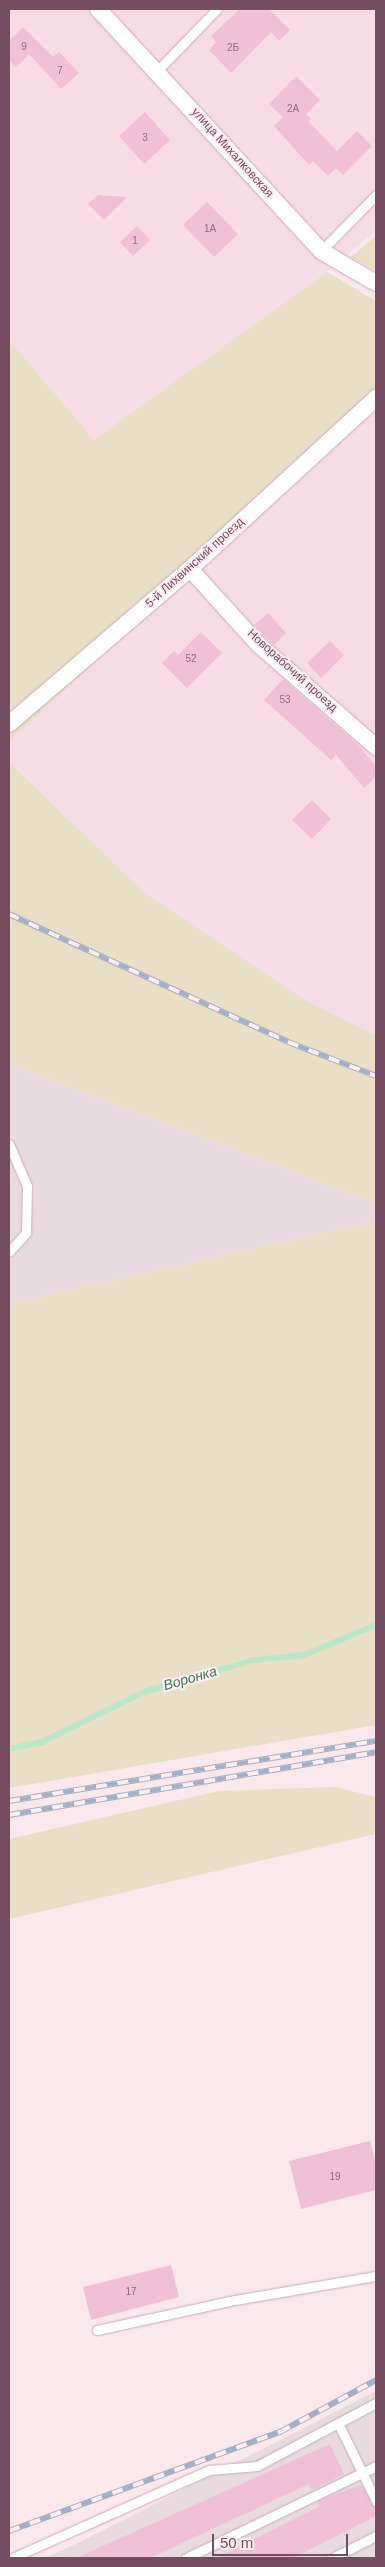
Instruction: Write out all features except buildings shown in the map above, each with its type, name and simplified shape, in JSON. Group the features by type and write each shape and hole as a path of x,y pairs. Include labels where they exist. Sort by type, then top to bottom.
{"street":[{"name":"улица Михалковская","path":"98,9 158,70 321,251 376,283"},
{"name":"5-й Лихвинский проезд","path":"9,724 371,414 376,398"},
{"name":"Новорабочий проезд","path":"190,570 258,644 376,747"}],"lane":[{"path":"158,70 217,9"},
{"path":"321,251 376,195"},
{"path":"9,1144 27,1186 26,1232 9,1252"},
{"path":"97,2330 235,2300 376,2276"},
{"path":"12,2558 209,2470 257,2466 376,2403"},
{"path":"338,2423 376,2501"},
{"path":"186,2558 376,2466"},
{"path":"332,2558 376,2536"}],"shaded area":[{"path":"9,9 376,9 376,230 327,272 94,441 9,340"},
{"path":"376,236 376,271 351,257"},
{"path":"327,272 376,301 376,406 9,741 9,340 94,440"},
{"path":"376,406 376,1035 308,1002 145,893 9,762 9,741"},
{"path":"9,762 145,893 308,1002 376,1035 376,1203 9,1064"},
{"path":"9,1064 376,1203 376,1221 9,1304"},
{"path":"376,1221 376,1725 9,1788 9,1304"},
{"path":"335,1787 376,1797 376,1834 9,1919 9,1839 219,1791"},
{"path":"376,2391 376,2558 45,2558 80,2542"}],"waterway":[{"name":"Воронка","path":"9,1749 42,1742 144,1692 254,1660 304,1655 376,1625"}],"railway":[{"path":"9,914 288,1042 376,1076"},
{"path":"9,1801 376,1741"},
{"path":"9,1815 376,1752"},
{"path":"9,2531 280,2432 376,2380"}]}
